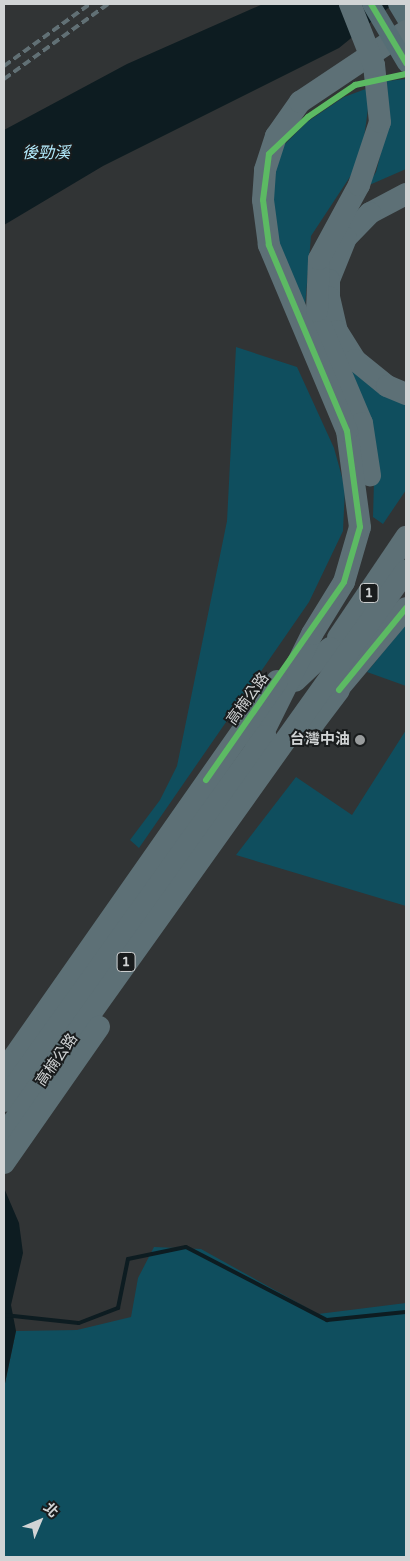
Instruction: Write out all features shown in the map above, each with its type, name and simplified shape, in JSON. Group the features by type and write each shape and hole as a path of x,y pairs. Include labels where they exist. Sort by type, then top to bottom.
{"main road":[{"path":"270,757 284,691 312,634 344,582 360,527 370,481 368,445 317,310 319,259 359,185 380,122 374,65 350,4"},
{"path":"360,527 347,431 277,270 266,229 264,186 276,136 300,102 406,31"},
{"path":"406,194 370,213 346,238 334,265 329,297 337,331 355,360 387,386 406,394"},
{"name":"高楠公路","path":"4,1163 13,1132 270,757 330,648 406,537"},
{"name":"高楠公路","path":"5,1100 270,757 333,684 406,570"},
{"path":"270,757 304,724 333,684 406,608"},
{"name":"高楠公路","path":"4,1071 239,734 312,634"},
{"path":"239,734 330,648"}],"street":[{"path":"371,4 406,63"},
{"path":"397,4 406,19"}],"shaded area":[{"path":"406,79 406,169 367,186 376,172 388,125 387,81"},
{"path":"371,87 361,160 311,236 304,318 276,247 270,171 279,150 307,122 344,97"},
{"path":"236,347 297,367 334,448 345,488 343,531 309,602 139,848 130,840 160,800 177,766 227,521"},
{"path":"341,349 406,399 406,490 383,524 373,517 375,445"},
{"path":"406,624 406,686 367,672"},
{"path":"406,730 406,906 236,855 296,777 352,815"},
{"path":"154,1247 201,1249 318,1314 406,1303 406,1557 4,1557 4,1388 16,1331 77,1330 131,1317 138,1278"}],"water":[{"name":"後勁溪","path":"263,4 393,4 339,48 103,166 4,225 4,130 127,64"},
{"path":"4,1188 19,1223 23,1253 11,1305 16,1331 4,1388"}],"waterway":[{"path":"4,1315 79,1323 118,1308 128,1259 186,1247 327,1320 406,1312"}],"railway":[{"path":"4,66 90,4"},
{"path":"4,79 108,4"}],"cycle path":[{"path":"371,4 406,63"},
{"path":"206,780 344,582 360,527 347,431 269,245 263,200 269,154 308,117 355,85 406,74"},
{"path":"339,690 406,608"}],"place":[{"name":"台灣中油","path":"360,740"}]}
